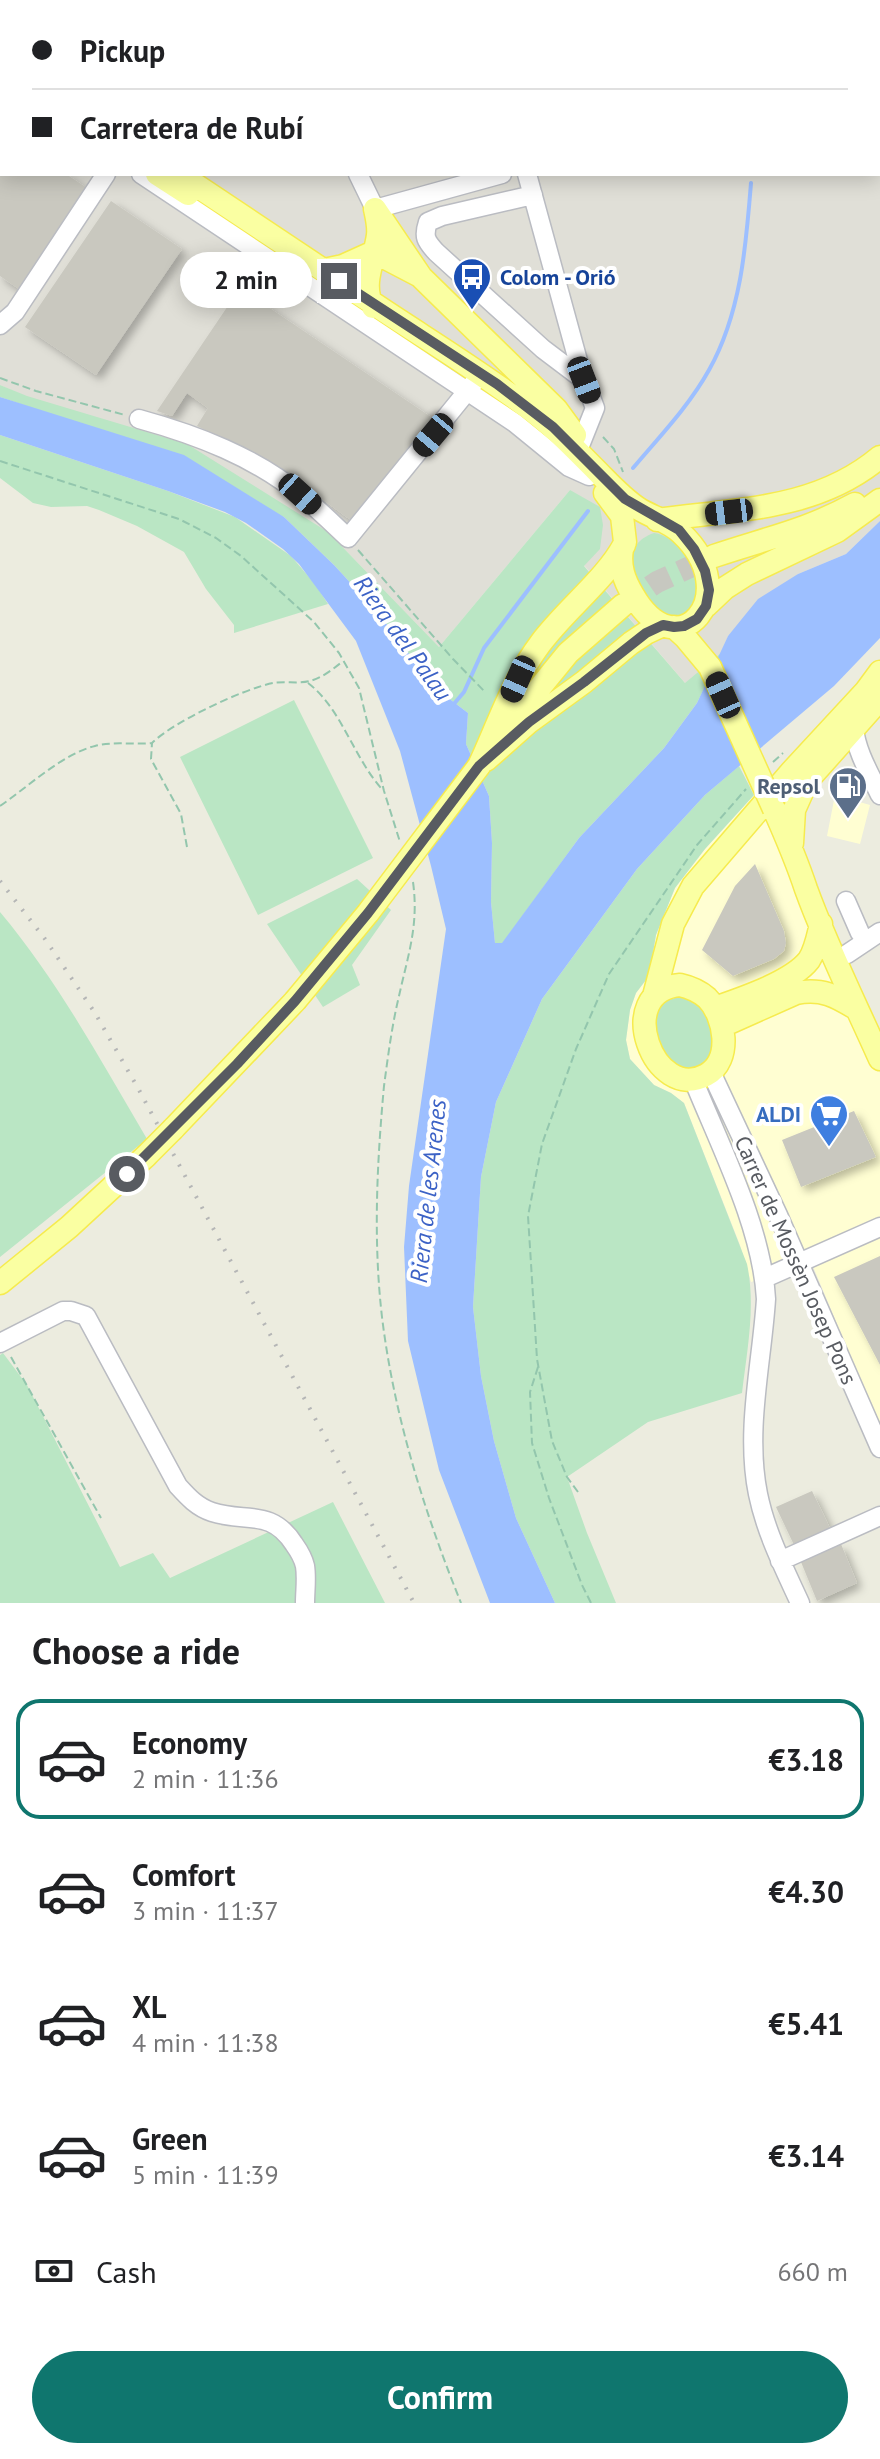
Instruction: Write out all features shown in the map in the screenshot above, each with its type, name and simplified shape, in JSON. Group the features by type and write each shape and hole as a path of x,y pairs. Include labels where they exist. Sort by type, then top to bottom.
{"main road":[{"path":"160,176 429,354 470,388 532,426 656,522 679,530 701,560 709,590 702,637 710,667 796,857 832,916 857,1009 880,1059"},
{"path":"182,176 497,384 553,427 593,473 622,516 624,546 621,564 627,584 641,608 685,637 710,667"},
{"path":"375,209 378,226 367,289 369,301 377,312 421,344 429,354"},
{"path":"375,209 421,277 556,409 581,443 593,473"},
{"path":"324,270 343,266 374,252"},
{"path":"374,252 421,277"},
{"path":"518,714 518,679 538,645 624,546 630,535 656,522 748,510 811,496 848,480 880,457"},
{"path":"737,548 822,511 880,473"},
{"path":"714,556 828,519 880,486"},
{"path":"518,714 584,682 631,643 668,626 684,626 735,581 837,531 880,500"},
{"path":"0,1283 69,1227 146,1156 295,1001 368,913 518,714 568,653 623,605"},
{"path":"796,857 794,810 799,795 807,781 854,728 875,690 880,672"},
{"path":"667,947 674,968 689,987 702,994 718,1017 724,1036 720,1056 702,1076 673,1074 662,1067 648,1047 644,1020 654,996 673,924 681,905 710,864 792,771 875,690"},
{"path":"832,916 838,947 847,954 880,1028"},
{"path":"718,1017 798,970 812,954 832,916"},
{"path":"654,996 672,986 689,987"},
{"path":"718,1017 805,991 826,991 857,1009"}],"street":[{"path":"139,419 199,437 235,454 300,494 348,538 470,388 144,176"},
{"path":"359,176 375,209 495,176"},
{"path":"528,176 584,380 595,408 581,443"},
{"path":"0,325 15,312 96,178"},
{"path":"533,195 442,216 428,222 425,240 543,349 584,380"},
{"path":"854,728 859,748 880,795"},
{"path":"832,916 860,933"},
{"path":"847,954 880,932"},
{"path":"702,1076 765,1278 766,1299 754,1429 755,1472 763,1516 800,1603"},
{"name":"Carrer de Mossèn Josep Pons","path":"702,1076 778,1215 880,1448"},
{"path":"765,1278 880,1227"},
{"path":"2,1343 63,1311 86,1316 178,1486 188,1498 208,1511 262,1518 282,1528 304,1564 305,1603"},
{"path":"780,1561 880,1516"}],"path":[{"path":"0,378 139,419"},
{"path":"0,461 179,519 216,538 241,556 314,622 328,636 359,688 400,843"},
{"path":"348,538 485,692"},
{"path":"187,847 181,814 151,759 152,743 179,724 256,688 275,683 307,682 344,661"},
{"path":"307,682 328,701 365,769 384,791"},
{"path":"0,806 44,773 88,748 152,743"},
{"path":"771,763 790,747"},
{"path":"578,1492 567,1477 552,1441 538,1366 528,1216 542,1144 576,1049 609,974 697,845 750,785"},
{"path":"413,882 416,903 414,936 392,1031 383,1099 378,1270 389,1365 406,1445 461,1603"},
{"path":"2,1343 101,1518"},
{"path":"538,1366 530,1392 532,1443 549,1498 591,1603"}],"shaded area":[{"path":"0,176 880,176 880,521 846,554 798,574 728,636 721,653 686,684 584,565 570,490 439,647 328,532 0,385"},
{"path":"0,385 187,444 328,532 439,647 570,490 600,507 603,525 600,549 584,566 685,683 721,653 697,703 664,748 579,838 502,944 495,943 489,796 466,744 468,713 434,687 379,614 284,517 53,415 0,397"},
{"path":"0,435 168,491 235,517 291,556 328,604 234,633 234,625 206,589 184,552 137,526 87,506 51,507 33,503 0,478"},
{"path":"654,533 678,545 690,561 697,578 696,607 679,617 663,613 652,604 633,571 634,549"},
{"path":"294,700 373,858 258,915 180,757"},
{"path":"739,766 754,795 675,888 656,935 649,976 636,993 630,1010 626,1040 630,1059 654,1085 684,1103 747,1264 751,1312 742,1393 648,1422 567,1477 616,1603 555,1603 516,1518 494,1441 481,1376 473,1307 481,1177 496,1102 542,999 637,869 705,795"},
{"path":"754,795 880,1073 880,1427 812,1264 751,1282 740,1245 684,1103 654,1085 630,1059 626,1040 630,1010 636,993 649,976 656,935 675,888"},
{"name":"Repsol","path":"835,795 870,805 860,844 827,836"},
{"path":"357,879 391,910 352,965 360,985 323,1007 267,924"},
{"path":"0,912 60,994 147,1139 0,1257"},
{"path":"683,995 706,1014 713,1035 713,1057 695,1071 669,1062 653,1030 660,1003"},
{"path":"3,1353 27,1385 120,1567 153,1553 170,1578 333,1502 385,1603 0,1603 0,1355"}],"water":[{"name":"Riera de les Arenes","path":"0,397 184,455 284,517 379,614 434,687 468,713 466,744 489,796 495,943 502,943 579,838 664,748 697,703 728,636 758,599 798,574 846,554 880,521 880,638 834,686 705,795 637,869 542,999 496,1102 481,1177 473,1307 481,1376 494,1441 516,1518 555,1603 490,1603 439,1470 408,1341 404,1247 409,1186 446,929 400,751 356,641 299,564 246,523 168,491 0,435"}],"building":[{"path":"0,176 69,176 90,190 22,291 0,276"},
{"path":"111,201 182,249 96,375 25,327"},
{"path":"240,288 434,419 352,521 269,460 197,426 208,408 187,393 172,416 157,411"},
{"path":"755,864 784,931 786,943 784,951 774,959 733,976 702,950 735,886"},
{"name":"ALDI","path":"854,1111 876,1157 801,1187 782,1140"},
{"path":"880,1256 880,1365 834,1277"},
{"path":"812,1491 830,1528 794,1545 776,1507"},
{"path":"841,1544 857,1583 817,1601 801,1562"}],"waterway":[{"path":"633,468 692,396 720,348 740,279 751,183"},
{"name":"Riera del Palau","path":"453,705 464,692 484,648 588,511"}],"tunnel":[{"path":"623,605 657,582 714,556"}],"railway":[{"path":"0,881 45,939 95,1013 414,1603"}],"place":[{"name":"Colom - Orió","path":"472,311"},
{"name":"Repsol","path":"848,820"},
{"name":"ALDI","path":"829,1148"}],"route":[{"path":"127,1174 295,1001 368,913 479,766 529,722 631,643 663,625 684,626 697,619 706,606 709,590 705,571 701,560 679,530 625,499 553,427 497,384 339,281"}]}
